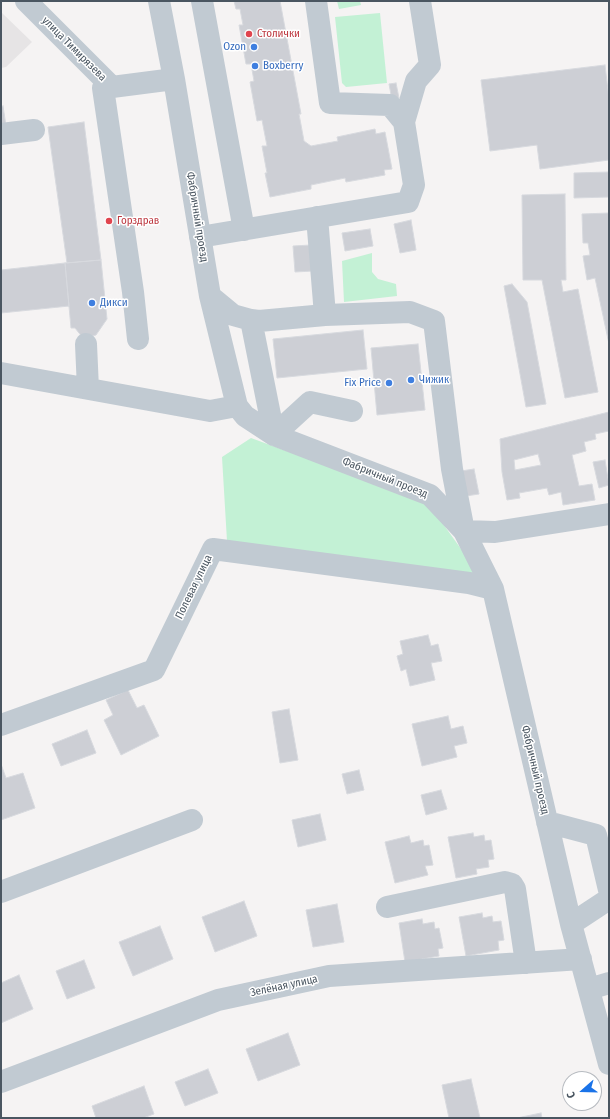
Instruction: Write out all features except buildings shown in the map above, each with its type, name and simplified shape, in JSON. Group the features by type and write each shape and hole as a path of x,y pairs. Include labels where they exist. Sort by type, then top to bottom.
{"street":[{"name":"улица Тимирязева","path":"26,1 112,87 174,79"},
{"name":"Фабричный проезд","path":"159,1 174,79 210,296 237,406 245,416 274,435 430,495 464,531 493,589 571,924 581,959 599,986 609,1064"},
{"path":"202,1 244,230"},
{"path":"316,1 330,103 390,105 404,122"},
{"path":"200,237 408,202 414,184 404,122 416,81 430,65 420,1"},
{"path":"103,88 132,284 138,339"},
{"path":"1,134 34,130"},
{"path":"317,217 325,314"},
{"path":"210,296 233,315 259,321 325,314 410,312 434,321 452,469 464,531 495,532 609,514"},
{"path":"251,320 274,435"},
{"path":"86,344 88,389"},
{"path":"1,373 210,411 237,406"},
{"path":"274,435 310,402 352,411"},
{"name":"Полевая улица","path":"1,725 154,670 213,549 470,583 493,589"},
{"path":"1,892 192,820"},
{"path":"548,822 596,835 609,890"},
{"path":"387,907 505,882 512,884 515,889 526,963"},
{"path":"571,924 609,899"},
{"name":"Зелёная улица","path":"1,1082 218,1000 329,976 581,959"}],"shaded area":[{"path":"1,12 32,42 6,67 1,68"}],"green space":[{"path":"337,1 360,1 361,5 339,9"},
{"path":"380,13 387,83 346,87 342,83 335,17"},
{"path":"372,253 372,272 378,279 396,284 397,296 344,302 342,261"},
{"path":"251,438 428,503 479,574 227,541 222,457"}],"place":[{"name":"Столички","path":"249,34"},
{"name":"Ozon","path":"254,47"},
{"name":"Boxberry","path":"255,66"},
{"name":"Горздрав","path":"109,221"},
{"name":"Дикси","path":"92,303"},
{"name":"Чижик","path":"411,380"},
{"name":"Fix Price","path":"389,383"}]}
